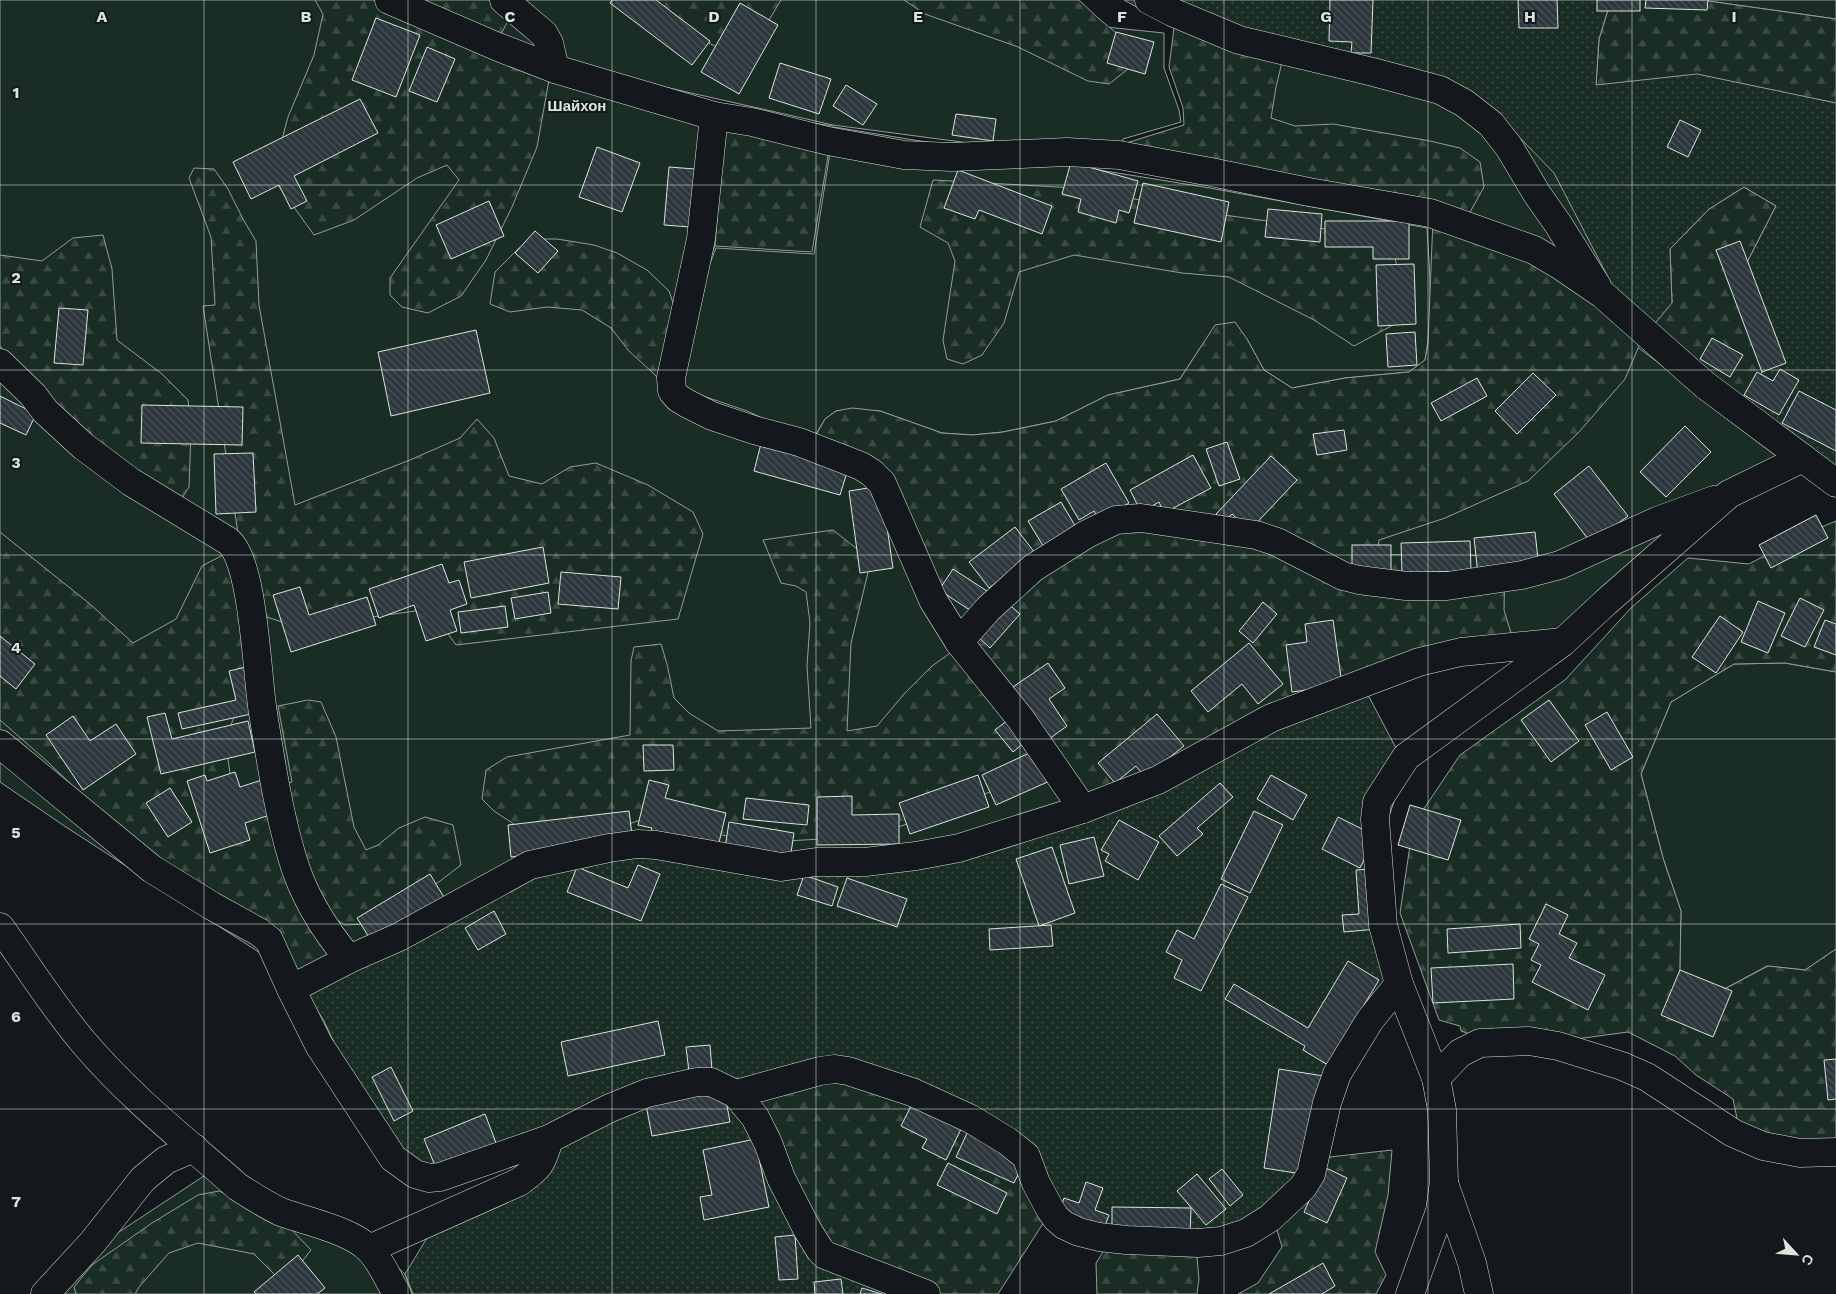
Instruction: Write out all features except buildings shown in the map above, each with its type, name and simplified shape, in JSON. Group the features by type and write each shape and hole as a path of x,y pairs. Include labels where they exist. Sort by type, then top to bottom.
{"lane":[{"path":"390,0 498,47 555,69 714,116 752,122 828,142 904,155 961,156 1068,152 1119,155 1309,192 1430,213 1534,250 1561,266 1602,294 1705,385 1836,483"},
{"path":"504,0 544,34 549,43 555,69"},
{"path":"1149,0 1172,12 1240,40 1440,90 1464,103 1491,124 1509,147 1537,194 1578,253 1602,294"},
{"path":"714,116 701,239 671,378 672,391 678,398 712,416 798,442 861,466 882,483 933,600 959,642 1020,718 1083,809"},
{"path":"0,363 33,395 44,411 83,446 132,482 228,541 235,548 244,571 253,619 262,710 279,808 293,860 310,905 328,934 349,959"},
{"path":"959,642 988,609 1033,568 1087,534 1116,520 1141,518 1256,535 1277,542 1351,578 1406,586 1447,586 1522,575 1560,565 1657,521 1729,494 1803,458"},
{"path":"1410,1294 1440,1211 1444,1182 1442,1110 1436,1078 1399,984 1383,925 1375,819 1378,802 1406,757 1563,642 1729,494"},
{"path":"291,989 349,959 399,937 530,865 585,852 647,844 781,867 816,862 865,862 916,856 959,848 1083,809 1158,780 1270,718 1419,662 1461,652 1563,642"},
{"path":"0,744 152,869 176,885 265,936 272,944 291,989 320,1046 393,1158 415,1174 429,1178 440,1177 549,1139 610,1108 647,1093 704,1081 715,1083 736,1094 755,1117 768,1143 781,1178 820,1250 832,1259 926,1294"},
{"path":"0,927 65,1020 110,1071 162,1120 238,1186 264,1203 280,1211 347,1235 362,1243 379,1263 397,1294"},
{"path":"736,1094 820,1071 848,1071 912,1092 971,1119 1007,1141 1026,1156 1036,1183 1056,1218 1064,1225 1079,1232 1099,1237 1126,1240 1198,1243 1221,1241 1246,1233 1270,1218 1303,1187 1311,1174 1327,1103 1337,1074 1370,1020 1399,984"},
{"path":"1436,1078 1460,1052 1480,1043 1529,1041 1558,1046 1622,1066 1647,1077 1733,1132 1763,1146 1800,1154 1836,1152"},
{"path":"369,1249 519,1182 541,1164 549,1139"},
{"path":"45,1294 92,1243 143,1179 166,1160 194,1148"},
{"path":"1444,1182 1472,1263 1479,1294"}],"green space":[{"path":"0,0 405,0 552,63 726,107 715,246 682,329 666,385 745,413 861,463 1086,811 274,962 0,782"},
{"path":"315,0 490,0 512,13 498,40 552,63 537,147 512,207 486,260 461,296 428,313 402,307 390,295 390,278 459,180 447,165 417,178 354,220 314,235 275,181 276,162 288,117 314,55 323,14"},
{"path":"410,0 1028,0 1028,19 1164,33 1164,68 1179,110 1181,122 1123,139 1120,163 833,125 554,62"},
{"path":"622,0 781,0 745,60 640,11"},
{"path":"904,0 1079,0 1137,50 1128,69 1109,84 1088,81 1018,47 925,14"},
{"path":"1124,0 1611,0 1599,39 1596,85 1697,74 1836,103 1836,494 1730,414 1772,359 1740,276 1776,206 1744,187 1709,209 1670,249 1672,303 1642,339 1616,316 1610,281 1554,173 1498,115 1257,58 1174,28"},
{"path":"1611,0 1701,0 1836,19 1836,103 1770,91 1596,85 1599,39"},
{"path":"1701,0 1836,0 1836,19"},
{"path":"1174,28 1257,58 1282,62 1271,118 1295,126 1333,124 1460,148 1480,162 1484,187 1469,214 1573,278 1672,303 1670,249 1709,209 1744,187 1776,206 1740,276 1772,359 1730,414 1642,339 1625,379 1579,432 1528,481 1445,518 1379,540 1377,555 1443,554 1505,557 1504,610 1518,656 1428,668 1086,811 1037,772 940,813 871,836 753,843 684,825 646,818 609,831 532,836 494,811 482,799 486,770 507,757 630,735 631,661 634,647 661,644 674,698 689,713 718,731 811,728 807,666 810,623 806,592 796,586 781,583 763,540 833,530 871,560 851,643 847,731 877,726 904,694 932,666 963,644 886,481 812,442 825,419 836,411 852,408 880,411 942,433 972,435 1003,432 1056,421 1108,395 1180,379 1215,325 1235,322 1264,370 1292,388 1345,378 1409,372 1425,360 1428,343 1433,218 1123,144 1184,125 1183,108 1169,67"},
{"path":"1276,42 1456,47 1646,239 1591,329 1441,190 1244,124"},
{"path":"726,107 755,114 833,126 812,252 715,246"},
{"path":"834,127 1210,188 1427,228 1430,311 1425,360 1409,372 1345,378 1292,388 1264,370 1247,339 1202,345 1180,379 1108,395 1056,421 1003,432 972,435 942,433 880,411 836,411 825,419 812,441 747,411 668,384 684,330 716,248 814,254"},
{"path":"194,168 214,169 228,189 256,241 259,305 295,505 410,460 460,438 477,419 494,438 509,476 542,484 570,467 596,463 648,485 693,512 703,534 678,619 456,645 430,609 299,627 263,616 240,703 225,739 234,801 292,782 278,706 308,700 321,702 336,737 354,827 366,850 378,845 399,828 425,817 453,825 461,865 385,923 345,925 316,907 347,973 307,994 280,952 126,838 48,762 0,720 0,532 90,604 133,643 176,619 202,566 240,546 203,306 215,305 211,237 189,178"},
{"path":"933,180 1093,189 1173,208 1391,238 1403,297 1393,325 1354,346 1314,320 1229,277 1182,273 1074,255 1019,272 1004,323 982,355 963,364 947,359 943,340 955,261 948,243 920,227"},
{"path":"103,235 112,269 117,340 162,374 188,400 191,431 189,487 175,509 58,407 0,346 0,255 42,261 73,238"},
{"path":"545,239 594,245 617,253 647,270 669,291 682,329 666,385 629,351 611,328 582,310 547,307 510,312 490,304 495,272 519,248"},
{"path":"1628,340 1798,467 1706,509 1541,657 1328,539"},
{"path":"1836,521 1836,672 1785,663 1734,664 1671,702 1641,774 1663,858 1681,911 1679,1011 1768,966 1805,970 1836,949 1836,1142 1825,1145 1740,1133 1733,1099 1696,1075 1675,1056 1628,1032 1509,1048 1461,1031 1460,1026 1439,1020 1400,913 1413,825 1460,755 1565,680 1631,608 1688,558 1749,564 1805,534"},
{"path":"1785,663 1836,672 1836,949 1805,970 1767,966 1679,1011 1681,911 1663,858 1641,774 1671,702 1734,664"},
{"path":"1366,691 1406,767 1385,828 1392,927 1410,986 1373,1023 1343,1094 1321,1158 1229,1243 1074,1233 1025,1148 830,1072 739,1093 804,1203 837,1251 938,1294 413,1294 405,1274 427,1238 553,1141 424,1175 365,1109 324,1021 307,994 553,869 634,851 728,864 925,852"},
{"path":"722,966 1196,1246 1199,1279 1197,1294 1097,1294 1096,1263 1110,1241 1049,1214 998,1294 722,1294"},
{"path":"1392,1150 1388,1195 1375,1252 1386,1275 1376,1294 1238,1294 1258,1283 1282,1247 1275,1223 1321,1158"},
{"path":"225,1162 268,1201 364,1237 405,1274 413,1294 30,1294 60,1271"},
{"path":"219,1191 250,1205 289,1227 311,1250 284,1284 254,1254 198,1243 169,1253 135,1294 76,1294 74,1287 92,1265 152,1223 198,1195"}],"district":[{"name":"Шайхон","path":"577,106"}]}
